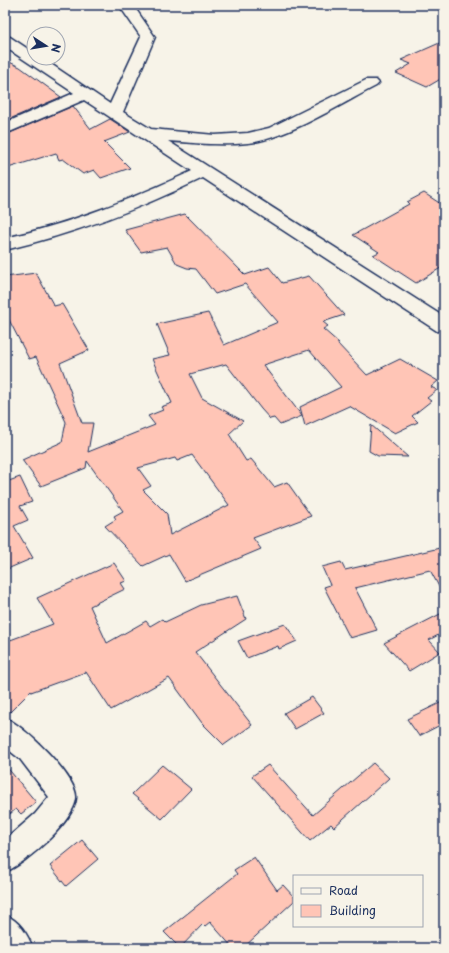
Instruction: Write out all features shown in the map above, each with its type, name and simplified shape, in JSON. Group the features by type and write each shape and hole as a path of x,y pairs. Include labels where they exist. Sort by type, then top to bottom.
{"street":[{"path":"114,113 148,37 126,5"},
{"path":"7,43 444,326"},
{"path":"147,134 215,140 249,138 275,131 371,83"},
{"path":"5,129 85,94"},
{"path":"5,244 34,238 128,207 204,171"},
{"path":"5,730 29,751 62,791 62,799 59,806 48,820 5,858"},
{"path":"5,930 18,948"}],"building":[{"path":"444,41 444,77 427,87 396,73 411,64 401,60"},
{"path":"5,60 20,67 61,97 5,121"},
{"path":"73,106 91,129 110,119 130,132 104,142 130,168 101,178 94,170 83,174 63,159 59,160 56,153 5,169 5,135"},
{"path":"424,193 444,206 444,266 416,283 373,255 379,252 353,235 409,204 407,202"},
{"path":"185,214 245,275 269,267 282,283 309,276 344,315 323,322 328,326 323,329 339,343 337,343 367,375 400,359 438,381 431,387 437,390 427,398 431,401 412,416 418,422 395,433 349,406 305,426 300,407 341,387 309,350 263,365 302,416 280,425 274,418 270,419 261,409 226,364 190,374 202,398 243,421 229,434 246,461 251,459 274,487 287,482 311,516 253,538 261,549 185,581 169,554 143,566 105,526 116,519 114,516 123,511 87,461 86,468 41,486 22,460 62,442 66,422 36,357 29,359 5,312 5,277 36,273 54,306 62,304 89,350 60,363 82,423 93,423 88,452 155,425 148,416 163,410 161,407 172,403 152,359 170,355 157,324 208,313 224,345 278,322 245,284 215,294 196,269 187,268 177,264 167,247 141,252 125,230","holes":["192,455 229,505 170,535 167,514 143,490 151,486 138,468 175,458 177,461"]},
{"path":"371,425 408,457 378,456 369,451"},
{"path":"20,477 32,502 20,506 28,520 14,526 33,558 5,570 5,481 6,482"},
{"path":"444,547 444,596 430,570 355,588 377,630 350,638 324,587 330,585 322,567 341,562 345,570"},
{"path":"114,563 126,581 121,583 125,589 90,606 107,643 146,621 150,626 162,619 165,622 201,605 237,596 246,619 195,652 252,725 224,745 202,723 169,678 111,710 86,672 31,691 5,717 5,642 53,624 37,598"},
{"path":"444,612 444,632 429,640 440,652 409,671 384,643"},
{"path":"285,624 297,641 279,649 278,646 247,658 238,641"},
{"path":"312,697 324,713 295,729 284,713"},
{"path":"444,701 444,723 419,736 407,719"},
{"path":"373,763 389,778 334,827 331,824 310,841 252,776 268,765 313,815"},
{"path":"5,765 36,802 21,814 16,809 5,818"},
{"path":"162,765 191,789 162,819 132,794"},
{"path":"82,840 98,859 66,886 50,866"},
{"path":"254,857 277,890 283,885 293,896 293,902 243,948 233,948 210,922 205,926 203,924 180,948 164,932 237,874 234,870"}]}
